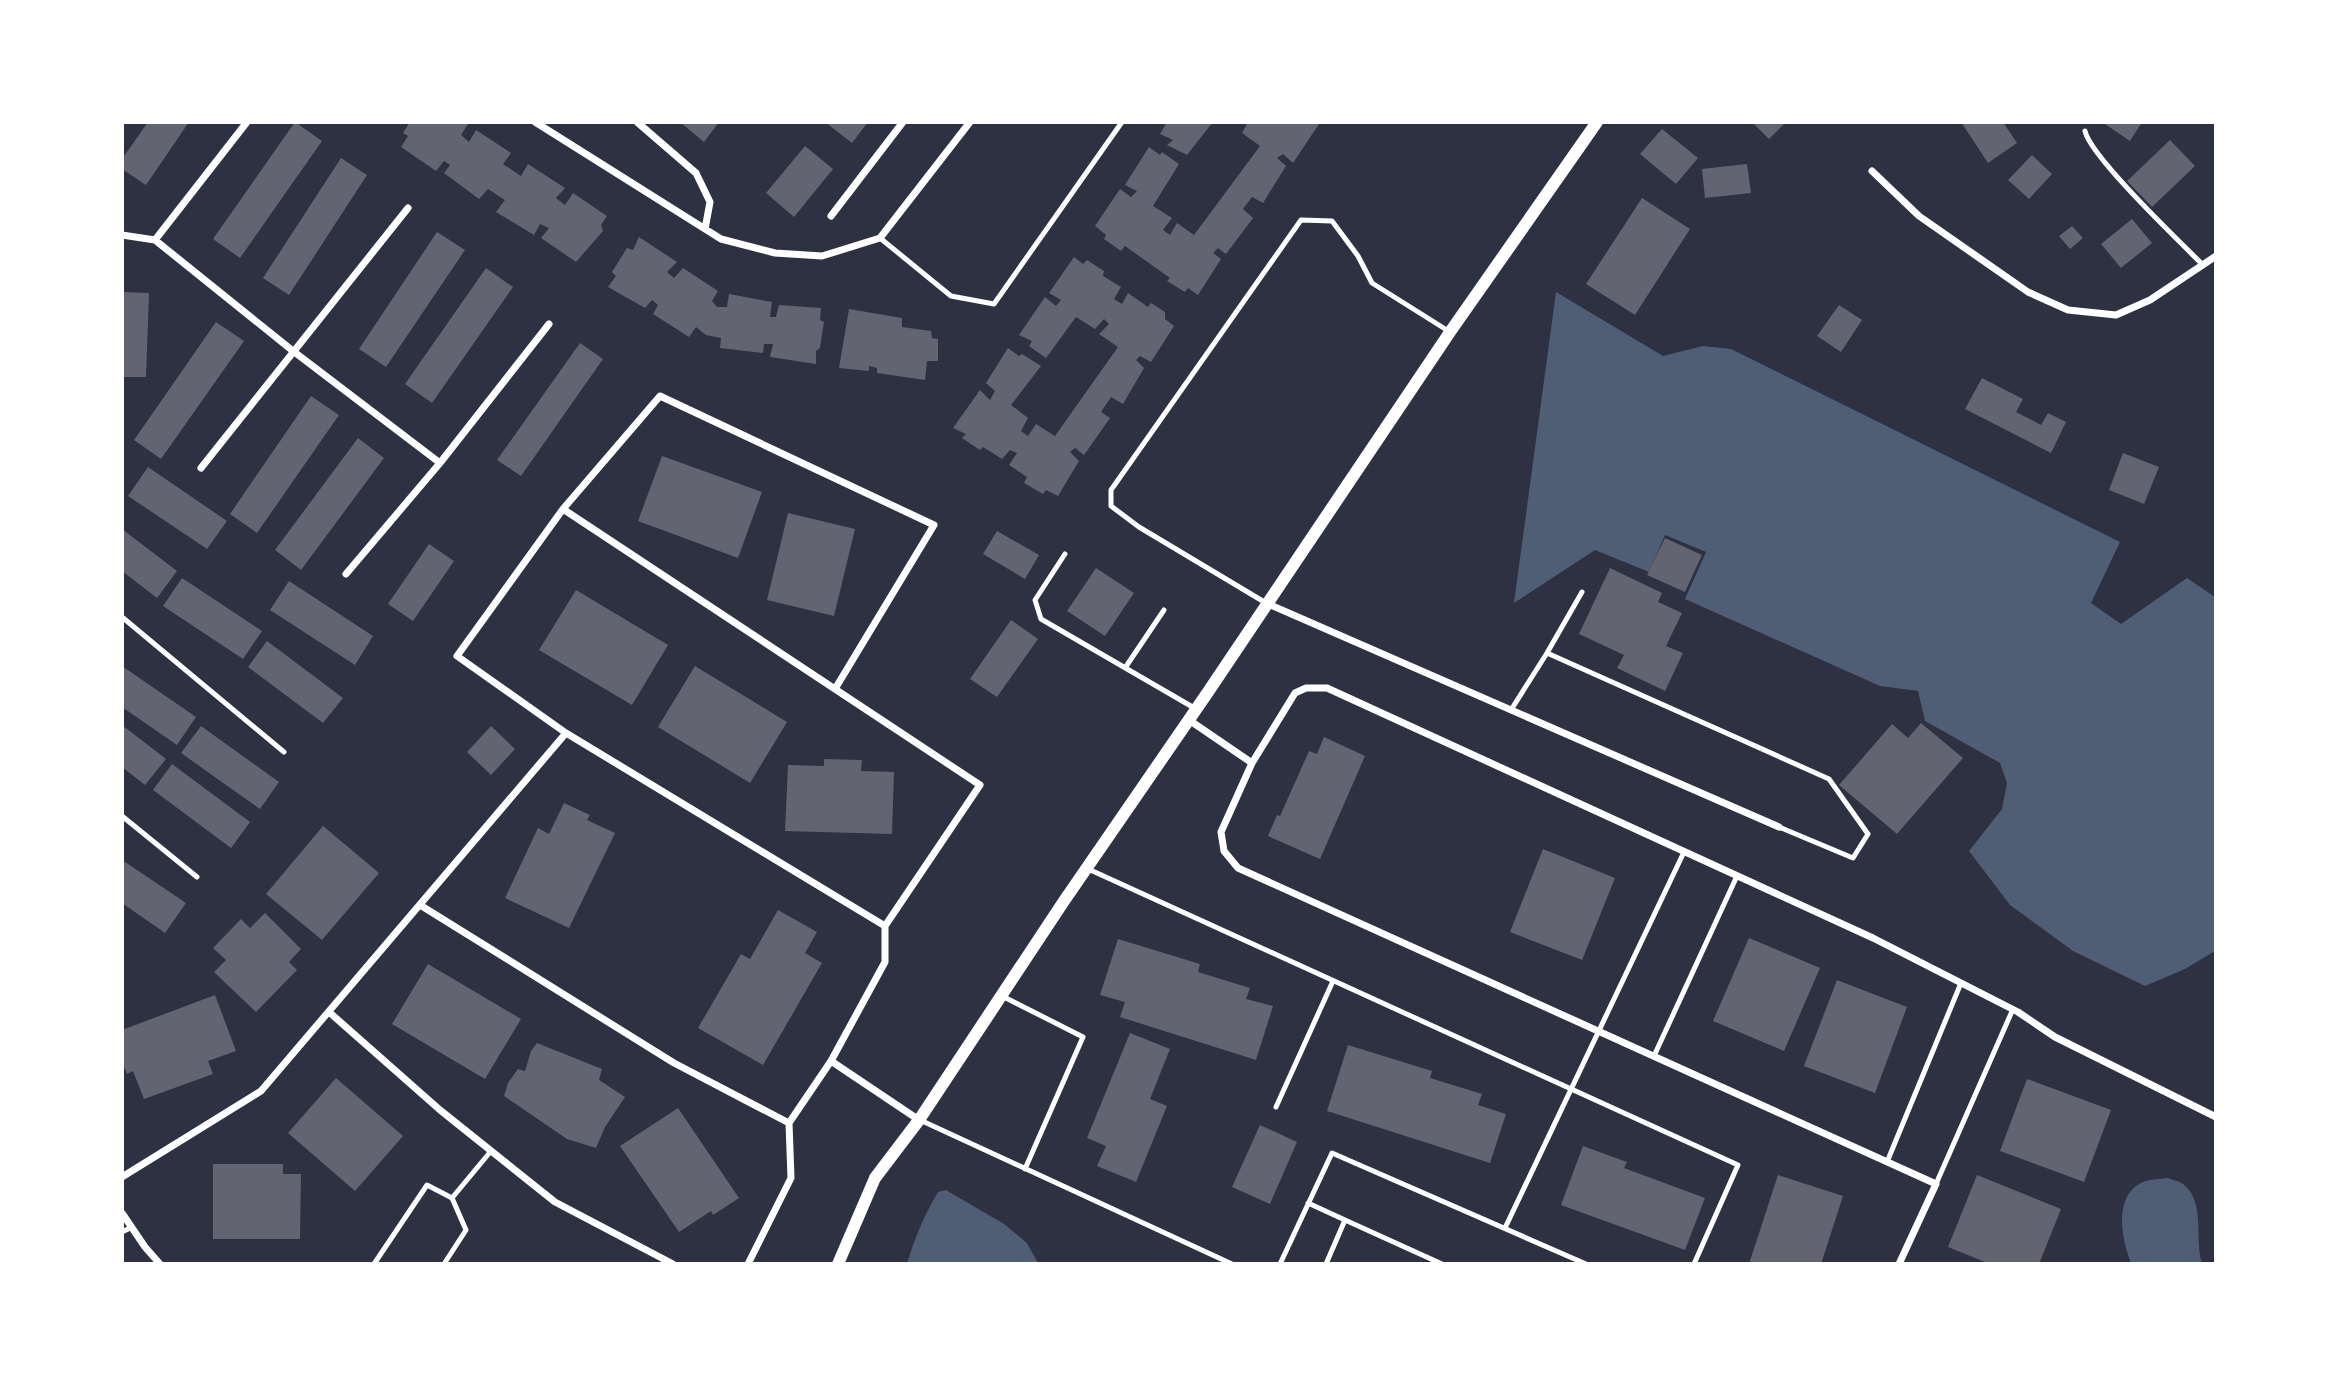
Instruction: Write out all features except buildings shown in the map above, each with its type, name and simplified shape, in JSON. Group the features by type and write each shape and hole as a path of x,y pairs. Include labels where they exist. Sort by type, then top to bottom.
{"street":[{"path":"155,240 247,122"},
{"path":"535,122 721,239 775,253 822,256 880,238 970,122"},
{"path":"637,122 696,173 710,202 705,229"},
{"path":"831,216 903,122"},
{"path":"838,1264 875,1178 919,1120 1086,868 1450,332 1597,122"},
{"path":"1872,172 1930,223 2028,292 2068,310 2116,314 2150,300 2216,256"},
{"path":"201,468 408,208"},
{"path":"122,235 155,240 293,351 440,463"},
{"path":"346,575 440,463 549,324"},
{"path":"835,689 934,525 660,396 563,509 457,656 566,733 885,926"},
{"path":"563,509 979,785 885,926 885,961 831,1061 789,1123 791,1178 748,1264"},
{"path":"1266,603 1779,827"},
{"path":"1909,1264 1900,1261 1936,1184 1238,867 1224,851 1221,832 1252,763 1295,693 1306,688 1327,688 1873,938 2013,1009 2055,1037 2216,1117"},
{"path":"1192,714 1252,763"},
{"path":"122,1177 261,1091 566,733"},
{"path":"420,905 674,1063 789,1123"},
{"path":"329,1012 440,1110 555,1202 673,1264"},
{"path":"831,1061 919,1120"},
{"path":"122,1213 160,1264"}],"lane":[{"path":"880,238 951,296 994,304 1122,122"},
{"path":"2085,131 2116,174 2203,265"},
{"path":"1266,603 1139,527 1111,506 1111,490 1301,220 1332,221 1358,256 1372,283 1450,332"},
{"path":"1065,554 1035,600 1041,619 1125,668 1192,714"},
{"path":"1511,710 1582,592"},
{"path":"1125,668 1164,610"},
{"path":"122,618 284,752"},
{"path":"1547,653 1829,779 1868,834 1853,858 1779,827"},
{"path":"122,816 197,877"},
{"path":"1505,1228 1684,852"},
{"path":"1086,868 1738,1165 1694,1264"},
{"path":"1654,1056 1737,876"},
{"path":"1276,1107 1333,981"},
{"path":"1887,1162 1961,983"},
{"path":"1002,996 1083,1037 1025,1168"},
{"path":"1936,1184 2013,1009"},
{"path":"919,1120 1232,1264"},
{"path":"452,1198 491,1151"},
{"path":"1280,1264 1332,1153 1586,1264"},
{"path":"374,1264 427,1185 452,1198 467,1230 444,1264"},
{"path":"1308,1203 1442,1264"},
{"path":"1326,1264 1345,1220"},
{"path":"122,1232 132,1227"}],"water":[{"path":"1556,292 1663,356 1703,346 1731,349 2120,542 2091,603 2121,624 2187,578 2215,597 2215,951 2185,969 2145,986 2073,951 2010,905 1969,851 2002,809 2007,783 2000,763 1925,721 1918,691 1880,686 1685,599 1706,552 1665,535 1649,572 1595,550 1514,603"},
{"path":"2168,1178 2183,1184 2195,1200 2202,1263 2131,1263 2122,1220 2126,1198 2141,1183"},
{"path":"946,1190 1004,1224 1027,1243 1038,1263 907,1263 933,1201 938,1192"}]}
